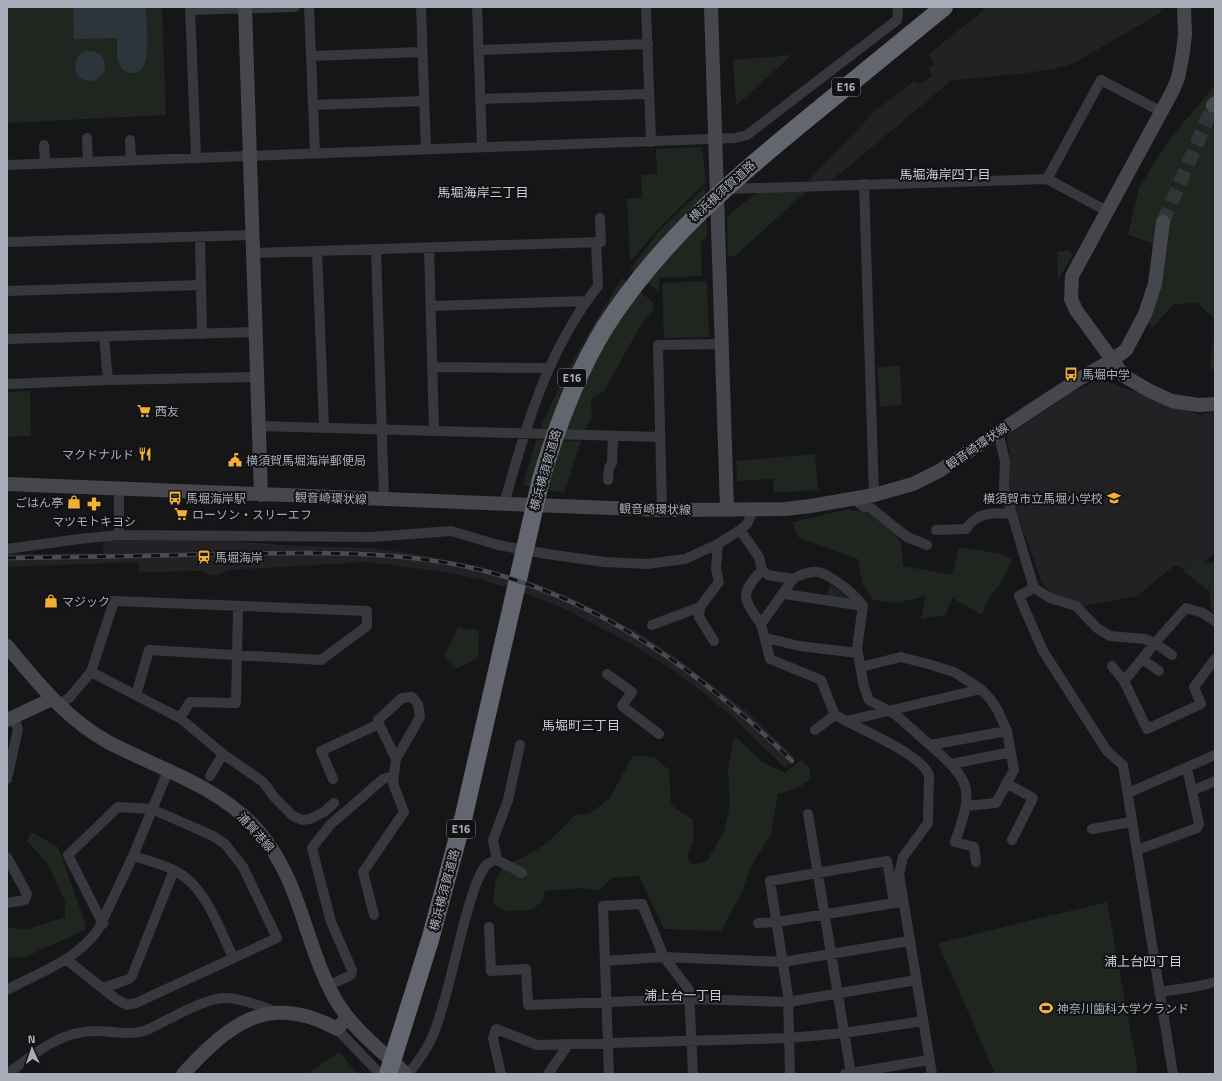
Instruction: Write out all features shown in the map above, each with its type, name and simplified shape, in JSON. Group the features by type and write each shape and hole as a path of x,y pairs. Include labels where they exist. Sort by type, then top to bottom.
{"highway":[{"name":"横浜横須賀道路","path":"747,165 932,7"},
{"name":"横浜横須賀道路","path":"388,1074 452,841 500,646 535,476 563,398 582,357 614,304 650,256 695,207 944,7"},
{"name":"横浜横須賀道路","path":"381,1074 406,1009"}],"main road":[{"path":"711,7 727,509"},
{"path":"1185,7 1185,34 1178,78 1162,112 1072,276 1070,286 1071,299 1076,310 1124,376 1150,391 1172,401 1198,405 1215,404"},
{"path":"245,8 261,495"},
{"name":"観音崎環状線","path":"7,484 662,510 754,509 811,506 874,496 926,479 1079,378 1112,360 1126,350 1145,314 1155,284 1163,222"},
{"name":"浦賀港線","path":"7,646 55,702 80,724 107,741 219,798 238,811 267,842 279,859 290,881 328,986 347,1018 407,1074"},
{"path":"10,718 55,702"},
{"path":"183,1074 209,1046 224,1034 256,1017 274,1011 307,1016 337,1029 347,1018"}],"street":[{"path":"196,158 190,9 296,7"},
{"path":"309,7 315,153"},
{"path":"421,7 426,150"},
{"path":"477,7 482,148"},
{"path":"646,7 651,142"},
{"path":"7,165 715,140 735,138 747,135 897,20 897,7"},
{"path":"479,50 648,44"},
{"path":"311,56 422,52"},
{"path":"1048,179 1101,80 1162,112"},
{"path":"480,99 649,94"},
{"path":"313,105 424,101"},
{"path":"87,138 88,162"},
{"path":"130,140 131,160"},
{"path":"44,145 45,163"},
{"path":"717,189 1048,179 1107,211"},
{"path":"864,184 874,496"},
{"path":"253,253 601,242 600,218"},
{"path":"7,242 253,235"},
{"path":"200,237 202,334"},
{"path":"504,504 524,433 549,368 586,301 598,286 596,242"},
{"path":"429,248 434,431"},
{"path":"376,249 384,500"},
{"path":"317,251 324,427"},
{"path":"7,290 201,285"},
{"path":"431,306 586,301"},
{"path":"7,339 256,332"},
{"path":"104,336 108,380"},
{"path":"662,510 658,345 721,344"},
{"path":"433,367 549,368"},
{"path":"7,384 257,377"},
{"path":"259,426 660,438"},
{"path":"998,432 1005,461 1004,488 1034,588 1050,598 1076,606 1097,628 1110,636 1145,639 1155,643 1172,655"},
{"path":"608,480 609,468 612,463 613,436"},
{"path":"119,489 119,535"},
{"path":"854,499 864,507 871,508 907,537 926,545"},
{"path":"7,549 79,538 119,535 372,537 451,531 498,545 547,554 604,562 647,564 685,558 718,544 747,524 754,509"},
{"path":"936,530 966,529 972,520 990,513 1012,514"},
{"path":"740,530 759,557 762,570 768,575 794,579"},
{"path":"714,641 699,617 700,607 719,582 716,569 718,544"},
{"path":"762,570 746,588 746,596 747,604 761,624 766,638 770,659 821,680 835,715 894,746 927,770 929,819 903,857 899,866 898,902"},
{"path":"761,624 785,594 794,579 799,575 817,572 832,580 857,598 863,606 857,648 864,687 869,700 886,711 896,715 952,764 962,776 966,785 966,806 955,842 974,847 976,862"},
{"path":"1034,588 1019,596 1043,651 1106,751 1123,765 1173,1074"},
{"path":"785,594 863,606"},
{"path":"55,702 69,698 91,672 114,602 367,611 367,626 321,660 149,650 136,696"},
{"path":"180,718 190,702 236,703 238,607"},
{"path":"652,625 700,607"},
{"path":"1124,681 1186,608 1203,613 1215,621"},
{"path":"766,638 799,646 858,653"},
{"path":"861,667 901,657 954,672 981,690 997,709 1007,731 1014,770 996,803 966,806"},
{"path":"1142,659 1159,671"},
{"path":"1112,666 1124,681 1147,729 1201,704 1194,686 1215,659"},
{"path":"91,672 180,718 223,754 263,782 275,798 293,816 306,820 318,816 334,803"},
{"path":"607,674 632,692 622,706 659,734"},
{"path":"846,721 981,690"},
{"path":"374,915 363,872 404,812 393,782 393,776 396,759 420,717 418,704 412,698 402,698 378,720 396,759"},
{"path":"816,730 835,715"},
{"path":"7,779 18,729 10,718"},
{"path":"333,779 320,752 379,724"},
{"path":"930,745 1007,731"},
{"path":"497,860 493,840 512,797 520,745"},
{"path":"952,764 1011,752"},
{"path":"210,776 223,754"},
{"path":"1128,793 1215,755"},
{"path":"1137,850 1197,828 1199,824 1187,768"},
{"path":"7,990 67,960 91,940 103,924 168,771"},
{"path":"328,986 348,978 351,975 352,970 331,922 312,848 330,825 383,779 393,776"},
{"path":"1192,790 1215,781"},
{"path":"1006,783 1033,798 1012,840"},
{"path":"67,960 116,999 127,1005 136,1003 276,938 243,867 225,844 213,836 152,809 118,807 68,855 103,924"},
{"path":"808,814 851,1074"},
{"path":"318,816 330,825"},
{"path":"1092,829 1132,822"},
{"path":"133,856 174,870 182,875 203,897 233,957"},
{"path":"7,857 27,894 25,900 7,903"},
{"path":"407,1074 421,1057 433,1035 445,1001 468,910 480,876 487,864 497,860 522,873"},
{"path":"790,1074 788,1002 770,881 887,861 909,941 932,1074"},
{"path":"103,988 129,979 132,976 174,870"},
{"path":"758,923 777,922 898,902"},
{"path":"609,1074 603,906 642,904 664,957 689,990 692,1074"},
{"path":"489,927 491,970 526,969 528,1005 690,999 788,1002 916,980"},
{"path":"605,961 664,957 783,962 909,941"},
{"path":"1159,992 1194,987 1215,982"},
{"path":"7,1074 40,1049 70,1034 94,1031 128,1034 142,1032 180,1013 217,999 226,998 261,1006 274,1011"},
{"path":"501,1074 493,1038 496,1029 537,1046 789,1038 844,1034 922,1021"},
{"path":"337,1029 381,1074"},
{"path":"548,1074 568,1045"},
{"path":"845,1074 929,1060"}],"shaded area":[{"path":"7,7 162,7 166,115 7,123"},
{"path":"73,7 146,7 147,52 145,63 140,71 133,73 122,69 117,58 117,38 74,39"},
{"path":"982,7 1167,7 1161,9 1160,13 1074,63 1054,69 1019,74 952,80 830,182 808,181 875,111 914,81 920,84 932,76 929,68 934,64 929,56 934,50 984,10"},
{"path":"90,51 101,55 105,66 101,77 90,81 79,77 75,66 79,55"},
{"path":"792,55 736,106 733,60"},
{"path":"1215,85 1215,319 1197,303 1174,304 1152,328 1141,314 1154,282 1152,243 1128,235 1139,188 1166,144"},
{"path":"702,147 706,182 659,228 630,262 627,199 642,198 641,175 657,174 656,149"},
{"path":"705,187 707,236 701,243 702,276 659,278 659,291 630,269 660,230"},
{"path":"808,190 735,256 728,256 727,217 757,192"},
{"path":"1068,250 1073,254 1058,281 1057,252"},
{"path":"622,278 653,302 654,309 642,323 604,391 591,400 592,418 585,430 543,428 541,426 569,369"},
{"path":"707,281 709,337 664,338 662,283"},
{"path":"1215,320 1215,371 1210,368"},
{"path":"900,366 902,405 880,407 877,367"},
{"name":"横須賀市立馬堀小学校","path":"1101,379 1201,415 1215,411 1215,552 1194,574 1175,565 1137,596 1085,606 1053,595 1042,583 1009,490 1010,451 1007,442 1008,435 1074,391"},
{"path":"30,391 31,436 7,437 7,392"},
{"path":"536,440 581,441 564,493 523,485"},
{"path":"815,454 818,490 774,493 773,479 737,481 736,461"},
{"path":"849,509 882,517 901,542 903,566 952,575 959,547 1002,554 1012,560 1003,580 987,601 982,615 952,598 946,615 921,619 925,596 897,603 873,600 862,582 858,559 799,538 792,522"},
{"path":"203,539 283,545 368,548 409,553 486,568 529,581 567,596 604,614 637,632 677,658 746,711 795,758 785,768 736,720 706,695 671,669 630,643 561,607 524,593 482,580 446,572 367,562 228,570 220,575 210,575 203,571 139,572 138,562 7,567 7,554 103,553 104,541"},
{"path":"1197,563 1215,563 1215,613 1212,611 1209,591 1183,571"},
{"path":"830,584 851,600 826,599"},
{"path":"458,628 479,630 478,658 456,669 444,657"},
{"path":"737,738 762,762 785,773 800,760 809,767 811,779 796,789 778,794 771,834 750,868 743,890 721,931 664,929 639,876 612,878 599,890 582,888 545,891 543,901 531,910 504,911 493,904 495,882 504,865 525,856 543,845 559,832 574,815 589,814 610,798 633,755 654,757 669,770 671,805 693,820 694,837 687,858 691,865 706,862 724,832 730,804 728,770 733,741"},
{"path":"31,832 58,847 85,922 85,930 25,957 7,958 7,928 28,929 65,917 65,902 48,864 27,841"},
{"name":"神奈川歯科大学グランド","path":"1107,902 1138,1072 1128,1074 995,1074 938,943"},
{"path":"339,1052 358,1074 307,1074"}],"tunnel":[{"path":"1163,222 1213,106"}],"railway":[{"path":"7,558 334,553 419,559 448,563 498,575 545,591 591,611 635,636 677,663 717,694 755,726 792,761"}],"place":[{"name":"馬堀中学","path":"1071,374"},
{"name":"西友","path":"144,411"},
{"name":"マクドナルド","path":"145,454"},
{"name":"横須賀馬堀海岸郵便局","path":"235,460"},
{"name":"馬堀海岸駅","path":"175,498"},
{"name":"横須賀市立馬堀小学校","path":"1114,498"},
{"name":"ごはん亭","path":"74,502"},
{"name":"マツモトキヨシ","path":"94,504"},
{"name":"ローソン・スリーエフ","path":"181,514"},
{"name":"馬堀海岸","path":"204,557"},
{"name":"マジック","path":"51,601"},
{"name":"神奈川歯科大学グランド","path":"1046,1008"}],"district":[{"name":"馬堀海岸四丁目","path":"945,174"},
{"name":"馬堀海岸三丁目","path":"483,192"},
{"name":"馬堀町三丁目","path":"581,725"},
{"name":"浦上台四丁目","path":"1143,961"},
{"name":"浦上台一丁目","path":"683,995"}]}
